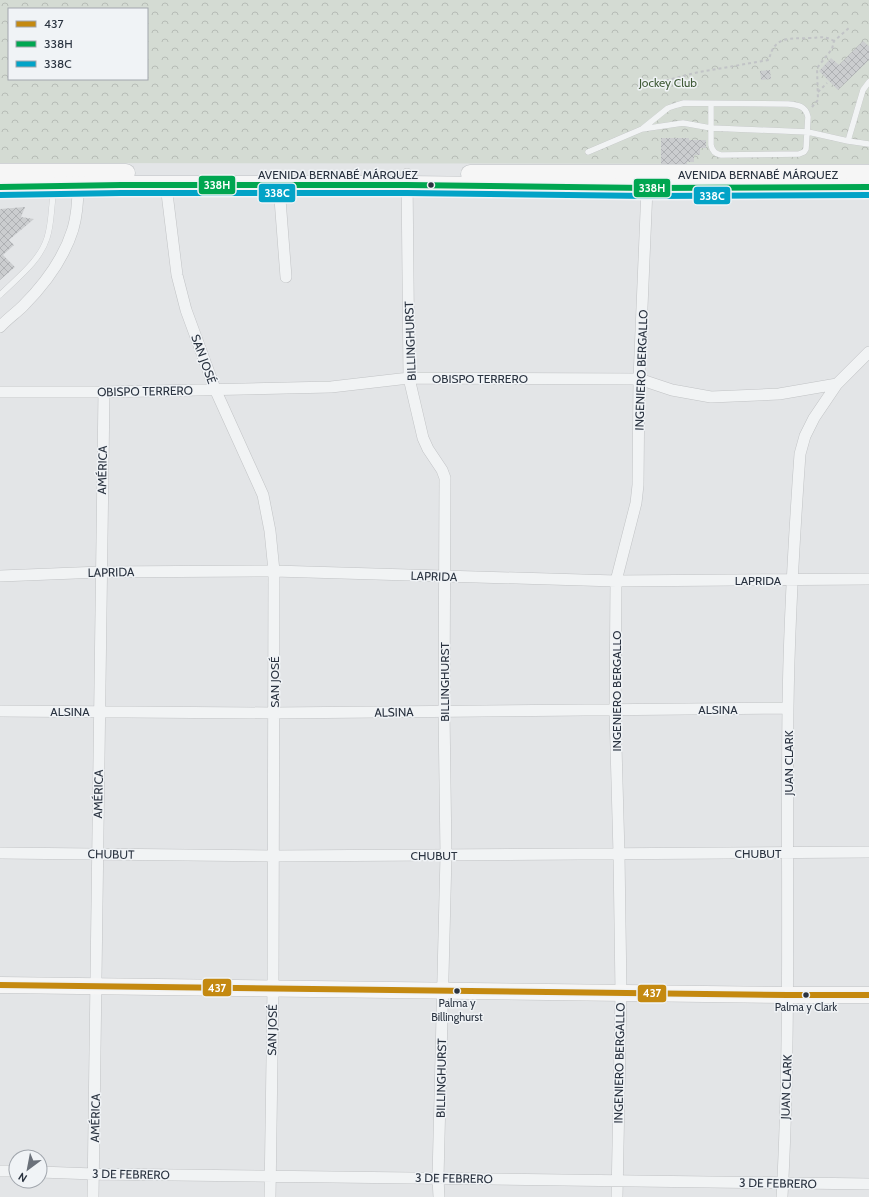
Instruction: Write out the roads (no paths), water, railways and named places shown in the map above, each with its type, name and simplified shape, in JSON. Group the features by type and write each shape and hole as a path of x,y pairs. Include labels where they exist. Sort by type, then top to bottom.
{"main road":[{"name":"AVENIDA BERNABÉ MÁRQUEZ","path":"0,173 407,179 647,188 869,187"},
{"name":"AVENIDA BERNABÉ MÁRQUEZ","path":"0,187 166,185 278,186 407,179 869,174"},
{"path":"0,985 788,996 869,995"}],"street":[{"name":"BILLINGHURST","path":"407,179 409,378 423,438 428,449 442,470 445,478 444,711 446,855 438,1178 439,1197"},
{"name":"SAN JOSÉ","path":"166,185 177,275 186,310 215,389 263,495 270,531 274,570 273,989 270,1197"},
{"path":"0,327 22,307 42,285 56,266 72,230 77,205 78,186"},
{"path":"278,186 286,277"},
{"name":"INGENIERO BERGALLO","path":"617,1197 621,993 615,710 616,581 636,503 638,485 639,379 647,188"},
{"name":"JUAN CLARK","path":"782,1197 788,996 788,708 792,580 800,454 804,436 814,418 837,384 869,352"},
{"name":"OBISPO TERRERO","path":"0,392 104,392 331,387 409,378 639,379 672,390 711,397 779,394 837,384"},
{"name":"AMÉRICA","path":"94,1197 104,392"},
{"name":"LAPRIDA","path":"0,576 101,572 274,570 616,581 869,579"},
{"name":"ALSINA","path":"0,711 274,713 788,708"},
{"name":"CHUBUT","path":"0,853 273,856 869,852"},
{"name":"3 DE FEBRERO","path":"48,1172 869,1184"}],"lane":[{"path":"848,141 863,90 869,82"},
{"path":"588,152 642,129 668,108 684,103 798,105 804,108 808,117 806,149 804,152 799,154 717,154 712,149 711,104"},
{"path":"642,129 683,124 711,128 808,132 869,144"},
{"path":"0,295 33,262 43,247 47,238 49,227 54,186"}],"place":[{"name":"Palma y Billinghurst","path":"457,991"},
{"name":"Palma y Clark","path":"806,995"}],"park label":[{"name":"Jockey Club","path":"668,82"}]}
